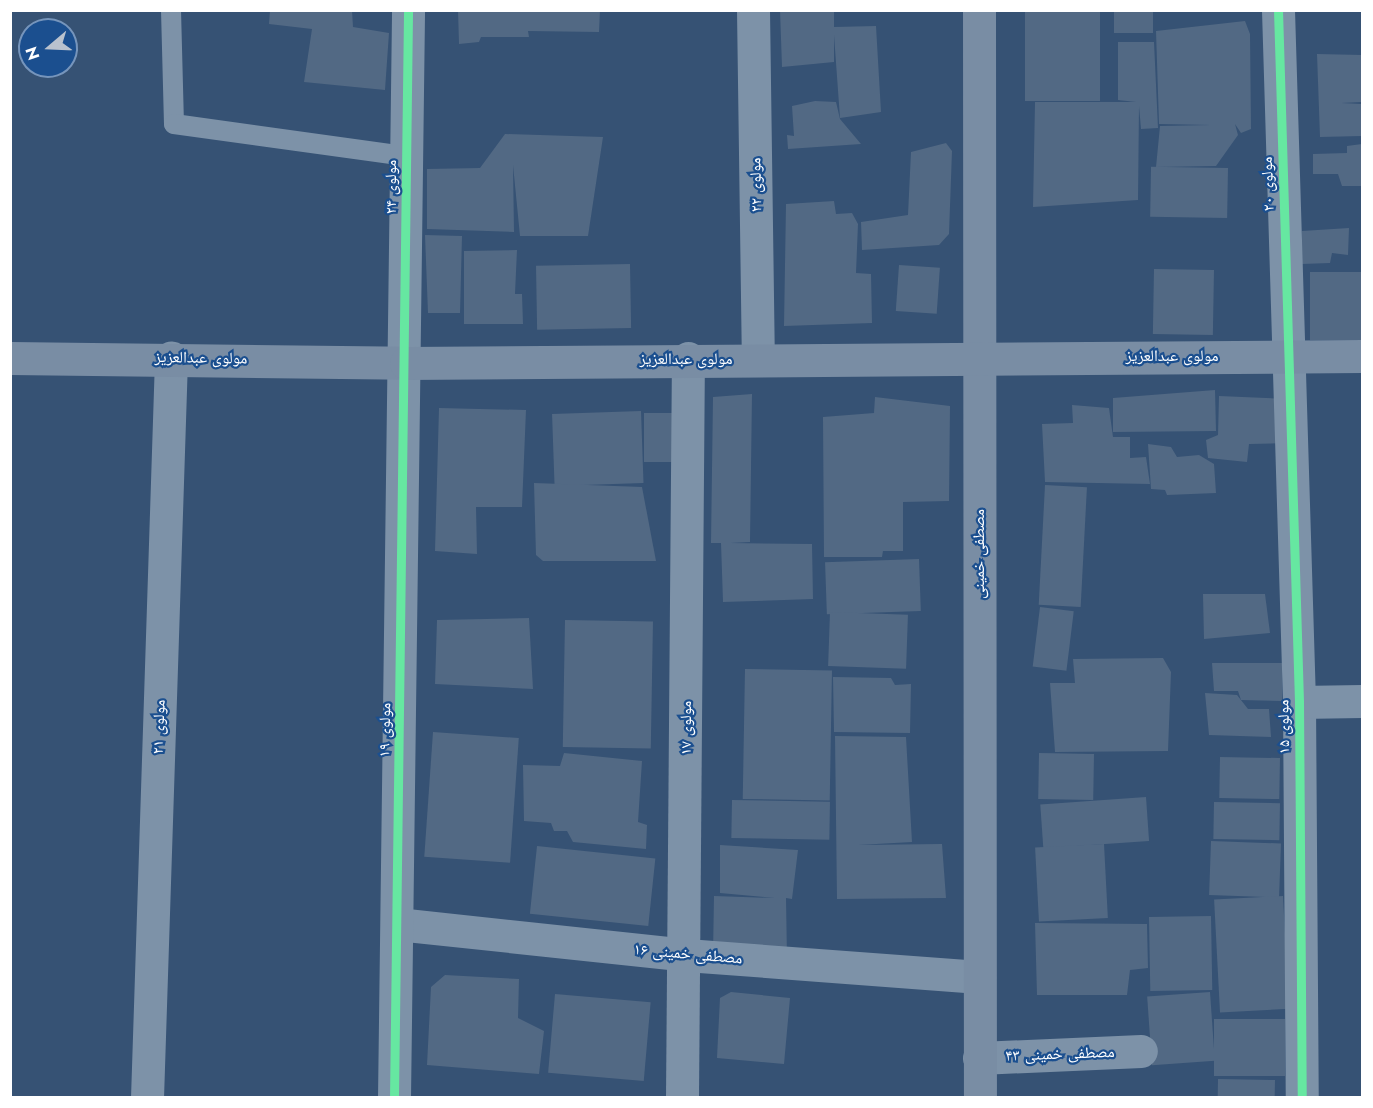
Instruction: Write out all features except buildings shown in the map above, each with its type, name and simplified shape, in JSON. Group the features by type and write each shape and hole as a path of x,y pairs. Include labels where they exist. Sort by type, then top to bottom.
{"main road":[{"name":"مصطفی خمینی","path":"979,10 980,1098"},
{"name":"مولوی عبدالعزیز","path":"10,358 171,357 406,363 688,358 758,360 979,356 1362,356"}],"street":[{"name":"مولوی ۲۴","path":"406,363 408,10"},
{"name":"مولوی ۲۲","path":"753,10 758,360"},
{"name":"مولوی ۲۰","path":"1278,10 1288,356"},
{"name":"مولوی ۱۵","path":"1288,356 1299,702 1302,1098"},
{"name":"مولوی ۲۱","path":"147,1098 171,357"},
{"name":"مولوی ۱۷","path":"682,1098 686,955 688,358"},
{"name":"مولوی ۱۹","path":"394,1098 406,363"},
{"path":"1299,702 1362,701"},
{"name":"مصطفی خمینی ۱۶","path":"397,924 686,955 979,977"},
{"name":"مصطفی خمینی ۴۳","path":"979,1058 1141,1051"}],"lane":[{"path":"171,10 174,124 406,156"}],"cycle path":[{"path":"394,1098 408,10"},
{"path":"1278,10 1299,702 1302,1098"}]}
